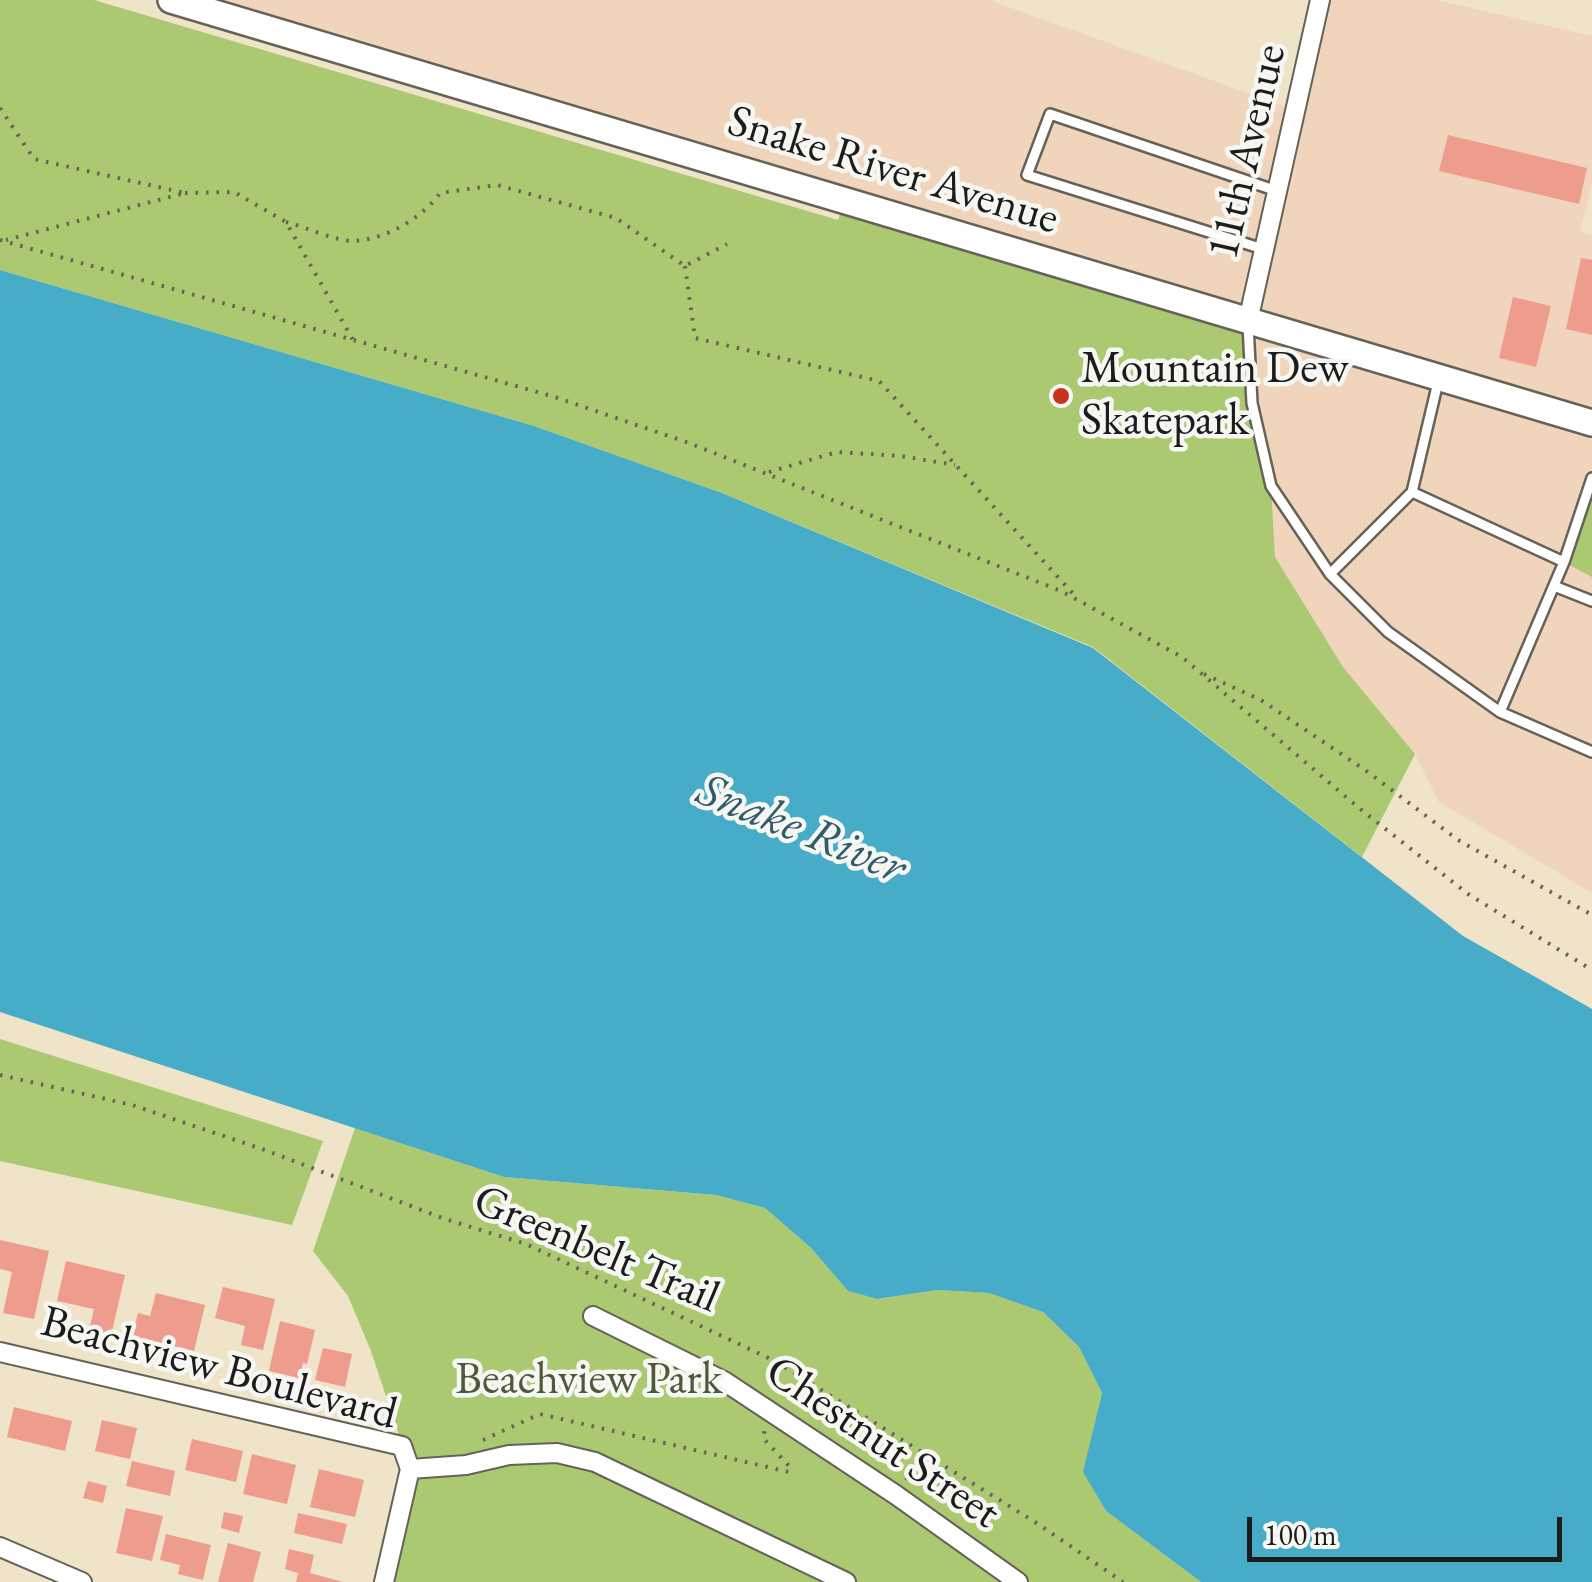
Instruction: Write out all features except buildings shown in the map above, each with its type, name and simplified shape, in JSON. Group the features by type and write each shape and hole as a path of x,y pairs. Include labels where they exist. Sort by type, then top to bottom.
{"main road":[{"name":"Snake River Avenue","path":"171,0 1592,423"}],"street":[{"name":"11th Avenue","path":"1248,321 1320,0"},
{"name":"Chestnut Street","path":"593,1316 724,1381 896,1494 1018,1582"},
{"name":"Beachview Boulevard","path":"0,1352 402,1446 410,1469"},
{"path":"384,1582 410,1469 466,1465 509,1455 557,1453 595,1462 846,1582"},
{"path":"0,1547 82,1582"}],"lane":[{"path":"1264,250 1027,174 1050,114 1277,191"},
{"path":"1248,321 1252,403 1271,486 1330,574 1388,632 1500,712 1592,752"},
{"path":"1330,574 1412,492 1440,377"},
{"path":"1500,712 1564,562 1592,478"},
{"path":"1412,492 1564,562"},
{"path":"1554,586 1592,601"}],"path":[{"path":"0,108 34,159 184,192 234,192 286,222 352,241 384,234 427,211 440,193 497,185 616,218 685,266 695,338 879,382 1080,602"},
{"path":"1,240 184,192"},
{"path":"286,222 354,340"},
{"path":"1,240 555,397 690,443 1061,591 1182,657 1468,894 1592,970"},
{"path":"685,266 727,244"},
{"path":"765,473 836,452 955,464"},
{"path":"1200,672 1261,700 1368,772 1458,840 1592,915"},
{"name":"Greenbelt Trail","path":"0,1075 132,1105 265,1150 445,1219 526,1244 773,1360 1035,1522 1123,1582"},
{"path":"466,1465 470,1446 540,1414 788,1472 790,1467 763,1438 768,1410"},
{"path":"896,1494 923,1456"}],"shaded area":[{"path":"171,0 989,0 1295,110 1320,0 1437,0 1592,36 1592,182 1580,232 1592,235 1592,893 1439,802 1415,754 1343,667 1275,557 1271,486 1252,403 1248,321"}],"green space":[{"path":"0,0 94,0 838,220 845,201 1248,321 1252,403 1271,486 1275,557 1343,667 1415,754 1362,857 1093,647 722,493 534,426 0,270"},
{"path":"1592,494 1592,577 1564,562"},
{"path":"0,1039 323,1141 292,1225 0,1161"},
{"name":"Beachview Park","path":"355,1128 504,1177 716,1195 765,1208 811,1248 848,1291 878,1299 938,1290 990,1293 1043,1312 1079,1347 1102,1393 1084,1472 1106,1511 1201,1582 384,1582 410,1468 348,1296 313,1251"}],"water":[{"name":"Snake River","path":"0,270 534,426 722,493 1093,648 1463,936 1592,1009 1592,1582 1201,1582 1106,1511 1083,1472 1102,1393 1079,1347 1043,1312 989,1293 938,1290 877,1299 848,1291 811,1248 765,1208 716,1195 504,1177 0,1012"}],"place":[{"name":"Mountain Dew Skatepark","path":"1061,396"}]}
